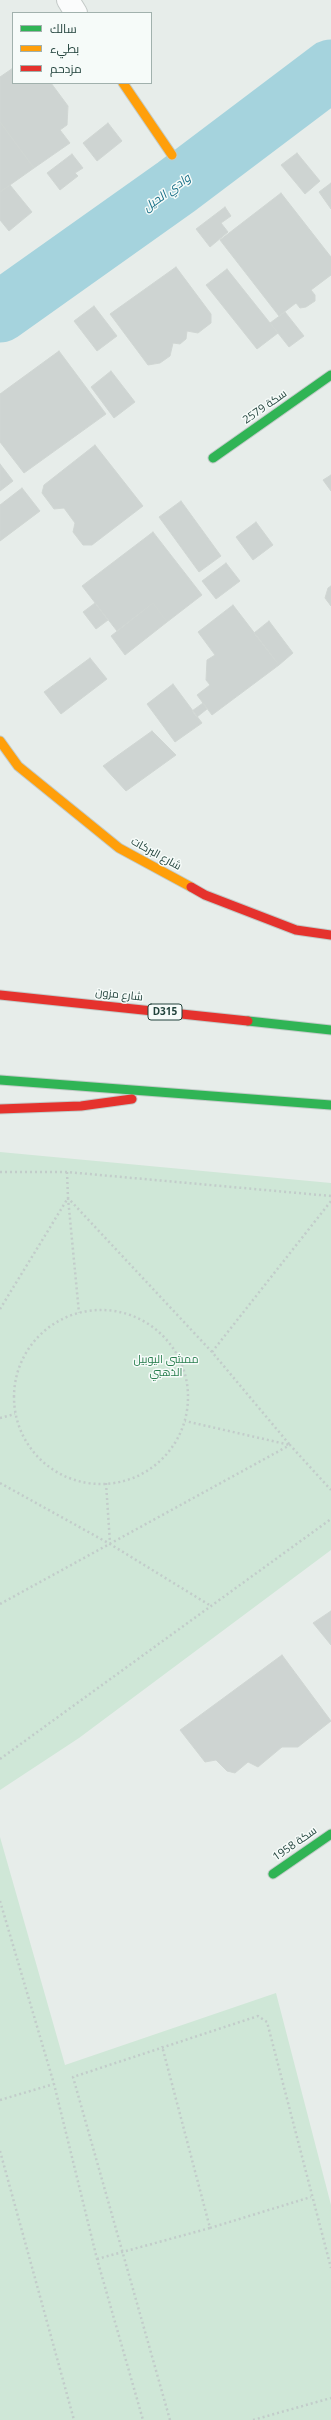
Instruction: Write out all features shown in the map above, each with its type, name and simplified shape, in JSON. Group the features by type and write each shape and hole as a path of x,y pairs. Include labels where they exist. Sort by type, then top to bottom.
{"main road":[{"path":"124,84 172,155"},
{"name":"سكة 2579","path":"213,458 331,375"},
{"name":"شارع البركات","path":"0,741 18,766 119,848 205,895 296,930 331,935"},
{"name":"شارع مزون","path":"0,994 331,1030"},
{"path":"0,1080 331,1105"},
{"path":"0,1109 81,1106 175,1093"},
{"name":"سكة 1958","path":"274,1874 331,1834"}],"street":[{"path":"68,0 75,12"}],"path":[{"path":"0,1172 67,1172 331,1196"},
{"path":"67,1172 68,1198 79,1313"},
{"path":"0,1309 68,1198"},
{"path":"68,1198 212,1352 290,1445 331,1490"},
{"path":"212,1352 331,1201"},
{"path":"108,1310 128,1314 148,1323 164,1336 177,1353 185,1372 189,1393 185,1422 180,1434 169,1452 154,1467 136,1477 106,1484 73,1480 38,1458 25,1441 15,1414 13,1401 15,1380 21,1359 33,1341 48,1327 66,1317 79,1313 108,1310"},
{"path":"0,1418 15,1414"},
{"path":"185,1422 290,1445"},
{"path":"0,1604 290,1445"},
{"path":"0,1483 110,1544 211,1606"},
{"path":"106,1484 110,1544"},
{"path":"0,1760 331,1519"},
{"path":"0,1901 54,2084 97,2259 143,2420"},
{"path":"170,2420 124,2252 73,2077 162,2046 258,2016 267,2022 311,2197 331,2268"},
{"path":"162,2046 210,2228"},
{"path":"0,2100 54,2084"},
{"path":"0,2151 74,2420"},
{"path":"97,2259 210,2228 311,2197"},
{"path":"253,2420 331,2398"},
{"path":"266,2416 267,2420"}],"green space":[{"name":"ممشى اليوبيل الذهبي","path":"0,1152 331,1183 331,1550 79,1738 0,1790"},
{"path":"0,1837 65,2065 276,1993 331,2205 331,2420 0,2420"}],"building":[{"path":"12,69 12,84 52,84 68,106 67,125 60,130 70,143 34,168 0,122 0,77"},
{"path":"0,122 34,168 0,192"},
{"path":"108,123 122,141 97,161 83,143"},
{"path":"297,153 320,181 305,194 281,165"},
{"path":"72,154 83,168 75,173 78,176 60,190 47,173"},
{"path":"331,183 331,209 319,192"},
{"path":"10,185 32,212 9,231 0,220 0,192"},
{"path":"281,193 331,257 331,275 311,290 315,295 315,301 306,307 300,308 296,303 279,316 220,240"},
{"path":"225,207 231,216 221,223 228,232 210,247 196,229"},
{"path":"176,267 211,314 211,323 198,333 187,331 186,339 180,344 173,343 170,356 160,363 148,365 110,314"},
{"path":"227,269 278,333 257,349 206,285"},
{"path":"94,306 117,336 97,351 74,321"},
{"path":"285,312 304,336 289,347 270,323"},
{"path":"59,351 106,414 24,473 0,442 0,394"},
{"path":"111,371 135,402 114,418 91,387"},
{"path":"95,445 143,506 92,545 83,545 73,532 75,523 64,508 54,509 42,493 44,485"},
{"path":"0,464 13,481 0,491"},
{"path":"331,475 331,491 323,480"},
{"path":"22,488 40,511 0,541 0,505"},
{"path":"181,501 221,556 199,572 159,517"},
{"path":"256,522 273,545 253,560 236,537"},
{"path":"153,532 202,595 167,622 153,603 117,631 82,586"},
{"path":"226,563 240,581 216,599 202,581"},
{"path":"331,586 331,606 325,598 328,588"},
{"path":"95,603 108,620 96,629 83,612"},
{"path":"153,603 167,622 125,655 111,636"},
{"path":"233,605 279,665 212,715 197,695 210,685 206,680 207,660 215,655 198,632"},
{"path":"269,621 293,653 279,665 254,633"},
{"path":"90,658 107,679 61,714 44,692"},
{"path":"173,684 202,723 175,742 147,704"},
{"path":"203,703 207,709 197,717 192,711"},
{"path":"152,731 176,755 126,791 103,766"},
{"path":"331,1611 331,1645 313,1623"},
{"path":"282,1655 331,1721 298,1747 282,1747 258,1767 248,1762 235,1773 227,1771 216,1760 205,1762 180,1730"}],"waterway":[{"name":"وادي الحيل","path":"0,312 176,187 331,70"}],"traffic: fast":[{"path":"213,458 331,375"},
{"path":"248,1021 331,1030"},
{"path":"0,1080 331,1105"},
{"path":"273,1874 331,1834"}],"traffic: slow":[{"path":"124,84 172,155"},
{"path":"0,741 18,766 119,848 191,887"}],"traffic: jam":[{"path":"191,887 205,895 296,930 331,935"},
{"path":"0,995 248,1021"},
{"path":"0,1109 81,1106 132,1099"}]}
